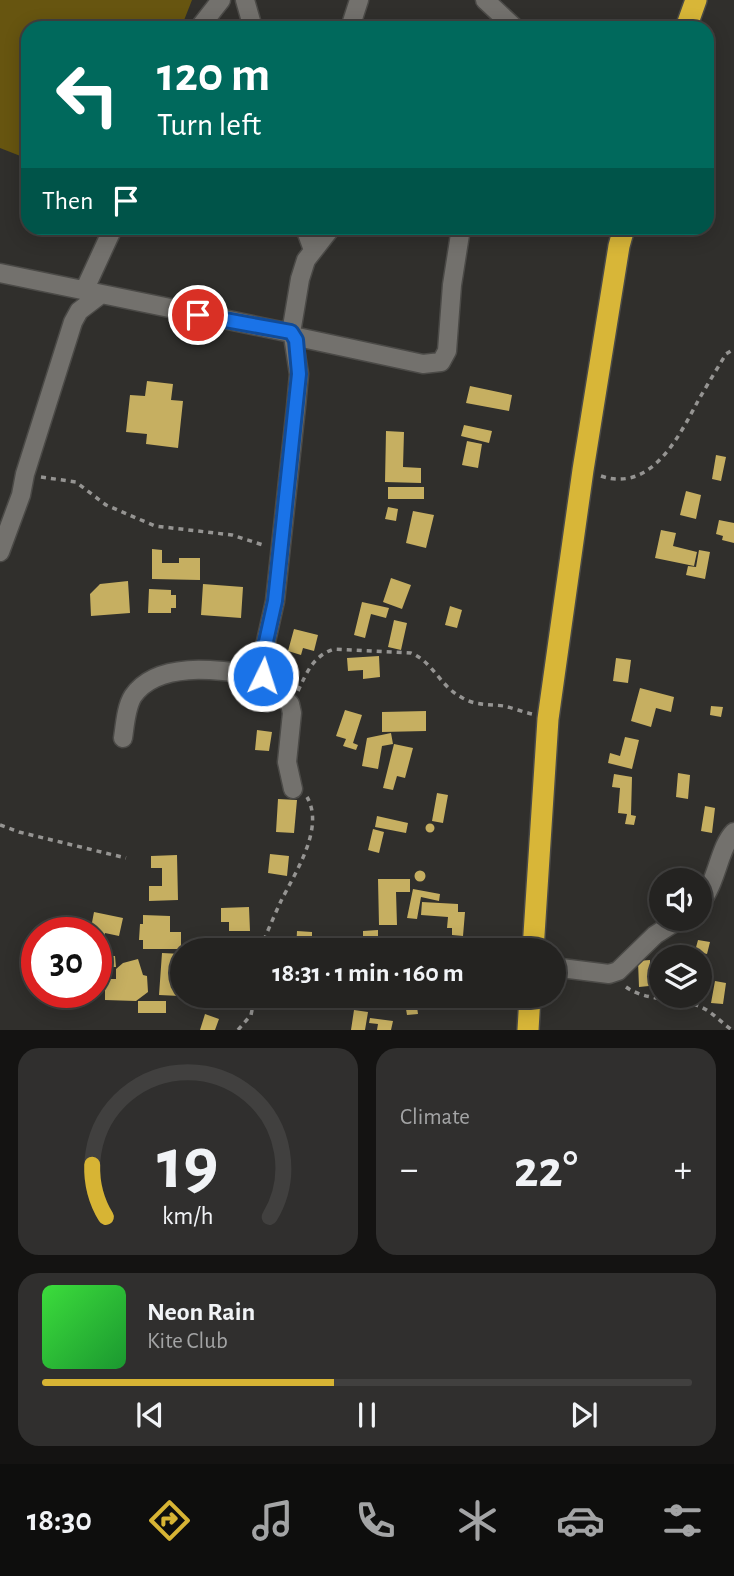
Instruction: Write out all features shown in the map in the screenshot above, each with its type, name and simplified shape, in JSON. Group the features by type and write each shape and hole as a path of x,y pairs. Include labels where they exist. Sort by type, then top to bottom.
{"highway":[{"path":"689,21 696,0"},
{"path":"534,938 548,719 583,470 622,235"},
{"path":"528,1030 529,1008"}],"street":[{"path":"205,21 222,0"},
{"path":"245,0 251,21"},
{"path":"352,21 359,0"},
{"path":"485,0 508,21"},
{"path":"0,552 21,495 65,341 79,311 92,293 111,235"},
{"path":"308,235 313,250"},
{"path":"293,789 287,762 292,713 290,704 263,676 261,664 275,601 299,374 292,334 300,279 313,250 325,235"},
{"path":"0,273 423,364 441,362 447,351 452,285 460,235"},
{"path":"123,738 128,708 134,695 146,684 161,677 184,670 206,668 263,676"},
{"path":"712,884 728,839 734,832"},
{"path":"566,969 609,974 618,971 661,931"}],"path":[{"path":"583,470 610,479 637,477 659,463 678,438 726,354 734,349"},
{"path":"25,474 76,482 106,505 155,526 232,535 279,549"},
{"path":"290,704 316,659 324,652 334,649 375,650 411,653 422,658 445,685 471,703 506,706 548,719"},
{"path":"267,938 303,859 312,826 309,799 293,789"},
{"path":"0,825 127,858"},
{"path":"609,974 633,992 697,1006 717,1016 732,1030"},
{"path":"238,1030 251,1016 253,1008"}],"shaded area":[{"path":"0,0 192,0 184,21 21,21 21,156 0,148"}],"building":[{"path":"147,381 173,384 171,400 183,401 178,448 146,444 147,434 126,432 130,395 145,396"},
{"path":"470,386 512,395 509,411 466,403"},
{"path":"464,425 492,431 489,443 461,436"},
{"path":"386,431 404,432 403,467 421,468 421,483 385,482"},
{"path":"467,441 482,444 478,468 462,465"},
{"path":"716,455 726,457 721,481 712,479"},
{"path":"388,487 424,487 424,499 388,499"},
{"path":"686,491 701,495 696,519 680,515"},
{"path":"388,507 398,509 396,521 385,519"},
{"path":"413,511 434,515 426,548 406,543"},
{"path":"719,520 734,523 734,543 722,540 723,536 716,534"},
{"path":"661,530 676,533 673,546 697,552 694,566 655,558"},
{"path":"152,549 162,550 162,563 179,563 179,558 200,558 200,580 152,579"},
{"path":"699,550 710,552 705,579 686,575 688,566 696,567"},
{"path":"391,578 411,585 402,609 383,602"},
{"path":"128,581 130,613 91,616 90,594 100,584"},
{"path":"203,584 243,587 241,618 201,615"},
{"path":"149,589 171,590 171,595 176,595 176,608 171,608 171,613 148,613"},
{"path":"362,602 389,608 386,618 371,614 365,638 354,635"},
{"path":"450,606 462,610 457,628 445,625"},
{"path":"394,620 407,623 401,650 388,647"},
{"path":"294,629 318,635 314,651 303,648 301,655 288,651"},
{"path":"283,655 287,659 283,663 279,659"},
{"path":"379,656 380,677 363,679 363,670 348,671 347,658"},
{"path":"616,658 631,660 628,683 613,681"},
{"path":"640,688 674,697 671,712 656,708 651,727 631,721"},
{"path":"711,706 723,707 721,717 710,715"},
{"path":"345,710 362,715 353,743 358,745 356,750 343,746 346,739 336,736"},
{"path":"426,711 426,731 382,732 382,712"},
{"path":"257,730 272,732 269,751 255,750"},
{"path":"391,733 393,744 382,746 378,769 362,766 367,738"},
{"path":"625,737 639,740 632,769 608,763 610,753 620,756"},
{"path":"394,744 413,748 405,778 397,776 393,790 383,788"},
{"path":"678,773 690,775 688,799 676,797"},
{"path":"614,774 632,777 631,815 636,816 634,825 625,824 627,814 618,813 620,788 612,787"},
{"path":"437,793 448,795 443,823 432,821"},
{"path":"278,799 297,800 294,833 276,832"},
{"path":"705,806 715,808 712,833 701,831"},
{"path":"377,816 408,823 406,833 375,827"},
{"path":"430,823 435,828 430,833 425,828"},
{"path":"373,829 384,832 379,853 368,850"},
{"path":"270,854 289,856 287,876 268,873"},
{"path":"177,855 178,900 149,901 149,886 162,886 162,868 151,868 151,856"},
{"path":"420,870 426,876 420,882 414,876"},
{"path":"378,879 410,879 410,892 396,892 397,925 379,925"},
{"path":"413,889 440,894 439,901 421,897 417,919 407,918"},
{"path":"422,902 458,904 458,912 465,912 463,936 452,935 452,928 447,928 448,917 421,915"},
{"path":"249,907 250,931 229,931 229,922 221,922 221,908"},
{"path":"94,912 123,918 119,936 112,934 112,917 93,917"},
{"path":"143,915 170,916 170,932 181,932 181,938 170,938 170,949 143,949 143,940 139,940 140,924 143,924"},
{"path":"378,930 378,938 363,938 363,931"},
{"path":"297,931 312,932 312,938 297,938"},
{"path":"698,940 710,942 709,945 697,945"},
{"path":"162,953 170,953 170,996 159,995"},
{"path":"112,956 115,956 116,967 112,967"},
{"path":"138,959 143,975 147,976 148,992 136,1001 112,1000 112,979 116,979 116,969 123,963"},
{"path":"649,960 649,986 639,987 638,961"},
{"path":"715,981 726,983 723,1004 712,1003"},
{"path":"138,1001 166,1001 166,1013 138,1013"},
{"path":"417,1008 418,1014 407,1015 406,1009"},
{"path":"354,1010 368,1012 365,1030 351,1030"},
{"path":"205,1014 219,1019 215,1030 200,1030"},
{"path":"370,1018 393,1021 391,1030 377,1030 378,1024 369,1023"}],"route":[{"path":"198,315 291,332 296,340 299,374 296,407 275,601 261,664 263,676"}]}
